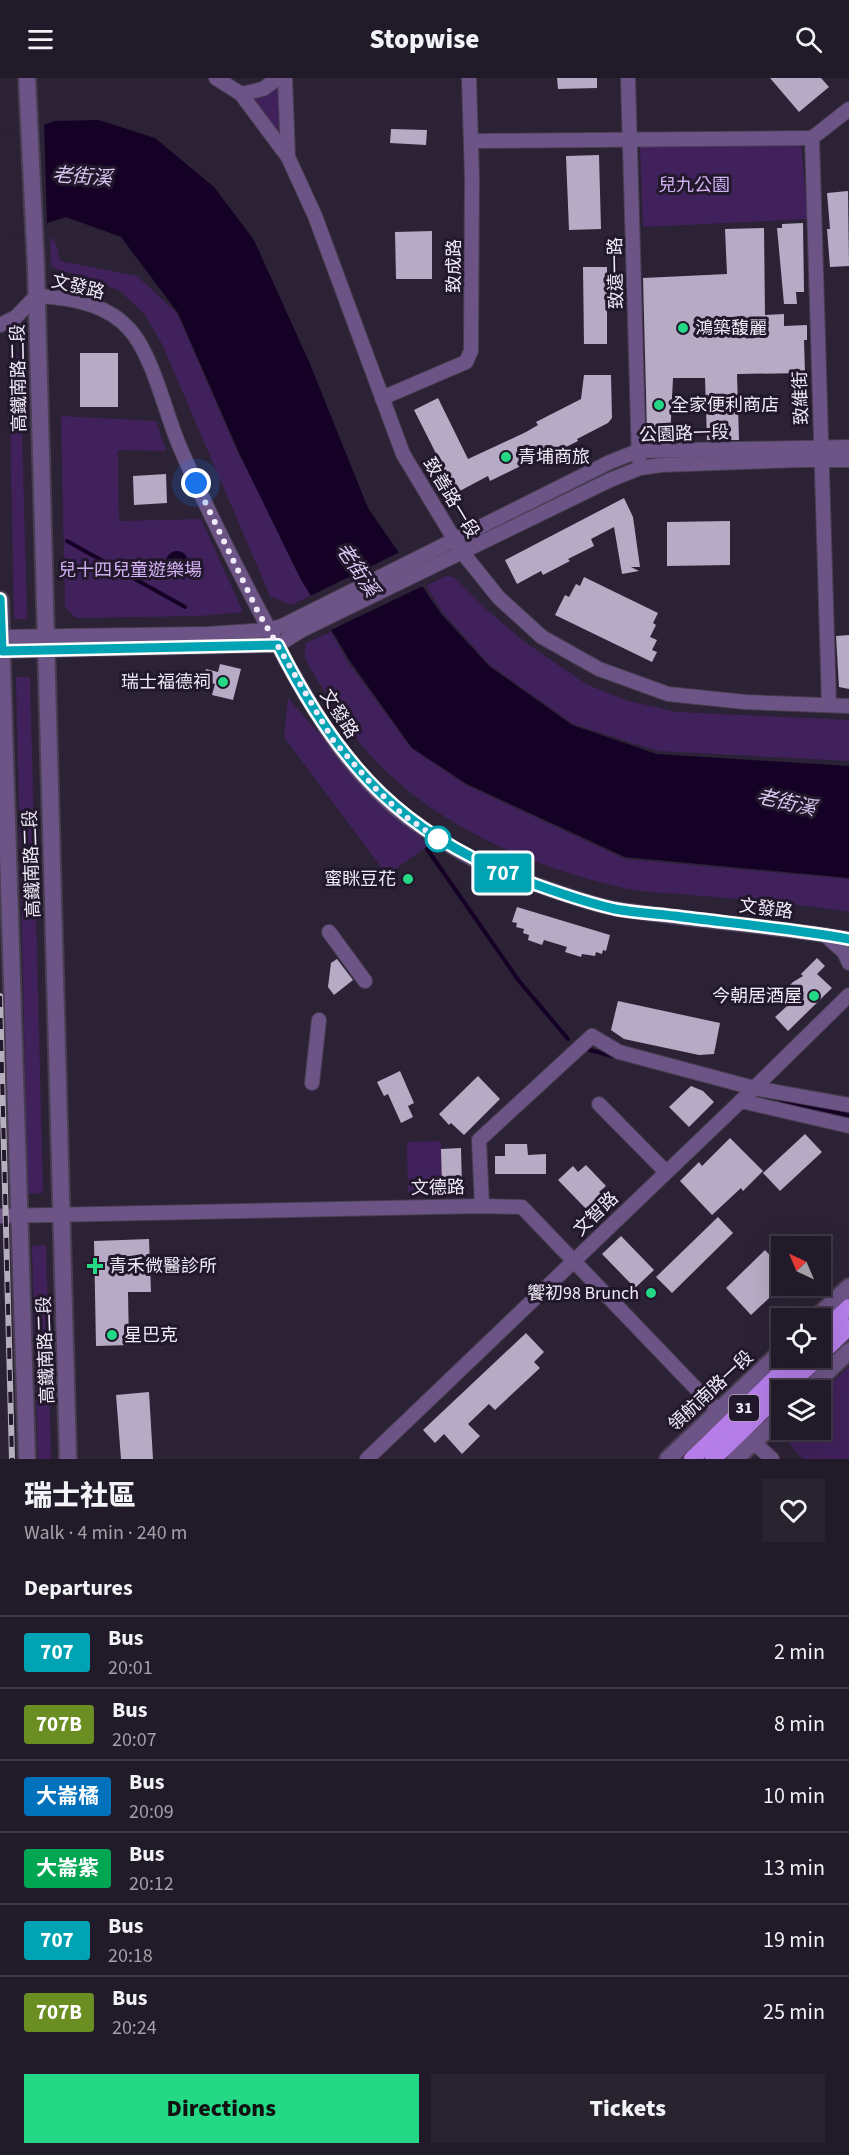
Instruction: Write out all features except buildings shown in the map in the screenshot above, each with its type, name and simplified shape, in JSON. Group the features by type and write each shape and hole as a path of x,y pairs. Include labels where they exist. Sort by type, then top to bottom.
{"main road":[{"path":"831,1324 849,1307"},
{"name":"領航南路一段","path":"831,1344 849,1327"},
{"name":"領航南路一段","path":"713,1459 736,1426 787,1368"},
{"name":"領航南路一段","path":"794,1380 806,1368"},
{"name":"領航南路一段","path":"692,1459 771,1399"}],"street":[{"name":"高鐵南路二段","path":"27,78 36,268 68,1459"},
{"name":"致善路一段","path":"216,78 241,94 288,157 315,216 403,454 462,552 499,598 542,637 599,669 668,694 745,702 849,706"},
{"path":"241,94 263,89 278,78"},
{"path":"285,78 288,157"},
{"name":"致成路","path":"382,398 466,362 471,351 469,78"},
{"name":"致遠一路","path":"628,78 640,468"},
{"path":"471,141 812,138 849,109"},
{"name":"致維街","path":"812,138 829,704"},
{"name":"文發路","path":"0,325 16,317 36,296 55,297 94,306 115,315 132,331 162,395 177,441 214,524 269,630 316,713 342,751 402,814 467,856 493,869 565,895 615,909 849,939"},
{"name":"公園路一段","path":"437,557 462,552 610,480 640,468 661,465 800,460 849,447"},
{"name":"公園路一段","path":"437,557 454,539 610,462 638,451 821,455 849,460"},
{"path":"45,643 269,630 299,623 437,557"},
{"name":"高鐵南路二段","path":"0,600 27,1459"},
{"path":"1,644 278,645 299,623"},
{"path":"329,932 365,981"},
{"path":"825,935 844,952 849,963"},
{"name":"文智路","path":"367,1459 849,995"},
{"path":"312,1083 319,1020"},
{"path":"482,1206 479,1140 592,1036 619,1052 754,1088 849,1105"},
{"path":"741,1101 849,1126"},
{"path":"599,1104 666,1172"},
{"name":"文德路","path":"0,1216 522,1207 706,1399 772,1459"},
{"path":"827,1308 849,1287"},
{"path":"819,1380 849,1351"},
{"name":"領航南路一段","path":"735,1459 736,1426 772,1368"},
{"name":"領航南路一段","path":"668,1459 736,1426 771,1418"}],"green space":[{"path":"278,78 288,157 241,94"},
{"name":"兒九公園","path":"801,144 808,219 643,227 640,146"},
{"path":"50,237 56,243 60,261 137,276 177,313 236,449 313,595 291,605 270,596 162,344 145,315 120,291 79,275 58,270 51,265"},
{"path":"20,356 27,619 14,619 9,357"},
{"name":"兒十四兒童遊樂場","path":"61,416 156,421 166,451 118,450 119,521 201,519 243,612 199,616 76,618 65,607"},
{"path":"446,576 454,577 487,610 526,643 586,684 625,700 676,712 849,720 849,761 658,751 573,724 490,665 443,613 426,586"},
{"path":"331,632 347,661 411,748 466,785 625,859 849,879 849,912 786,903 628,889 546,866 466,829 429,806 395,779 365,749 340,715 305,655 306,643"},
{"path":"16,677 30,677 43,1193 28,1194"},
{"path":"288,698 364,785 429,845 387,875 284,737"},
{"path":"441,1141 442,1196 408,1195 407,1142"},
{"path":"46,1245 51,1459 38,1459 32,1246"},
{"path":"849,1366 849,1459 803,1459 789,1440 831,1440 831,1384"}],"water":[{"name":"老街溪","path":"99,120 155,138 214,187 254,240 310,364 368,508 442,615 489,666 572,725 657,754 849,766 849,878 625,857 467,784 412,748 350,661 300,578 240,455 178,313 121,237 66,217 0,238 0,139 55,121"},
{"path":"173,551 181,551 188,558 188,566 181,573 173,573 166,566 166,558"}],"pier":[{"path":"44,121 47,226 0,241 0,136"},
{"path":"402,551 425,585 329,631 308,597"}],"waterway":[{"path":"67,541 185,607"},
{"path":"427,849 519,981 568,1039"},
{"path":"586,1049 616,1057"},
{"path":"782,1101 849,1115"}],"railway":[{"path":"0,996 12,1459"}],"bus line":[{"name":"707","path":"0,599 2,651 278,645 333,740 375,788 402,814 467,856 493,869 565,895 615,909 849,939"}],"place":[{"name":"鴻築馥麗","path":"683,328"},
{"name":"全家便利商店","path":"659,405"},
{"name":"青埔商旅","path":"506,457"},
{"name":"瑞士福德祠","path":"223,682"},
{"name":"蜜眯豆花","path":"408,879"},
{"name":"今朝居酒屋","path":"814,996"},
{"name":"青禾微醫診所","path":"95,1266"},
{"name":"饗初98 Brunch","path":"651,1293"},
{"name":"星巴克","path":"112,1335"}],"route":[{"path":"196,483 258,612 333,740 375,788 402,814 438,839"}]}
